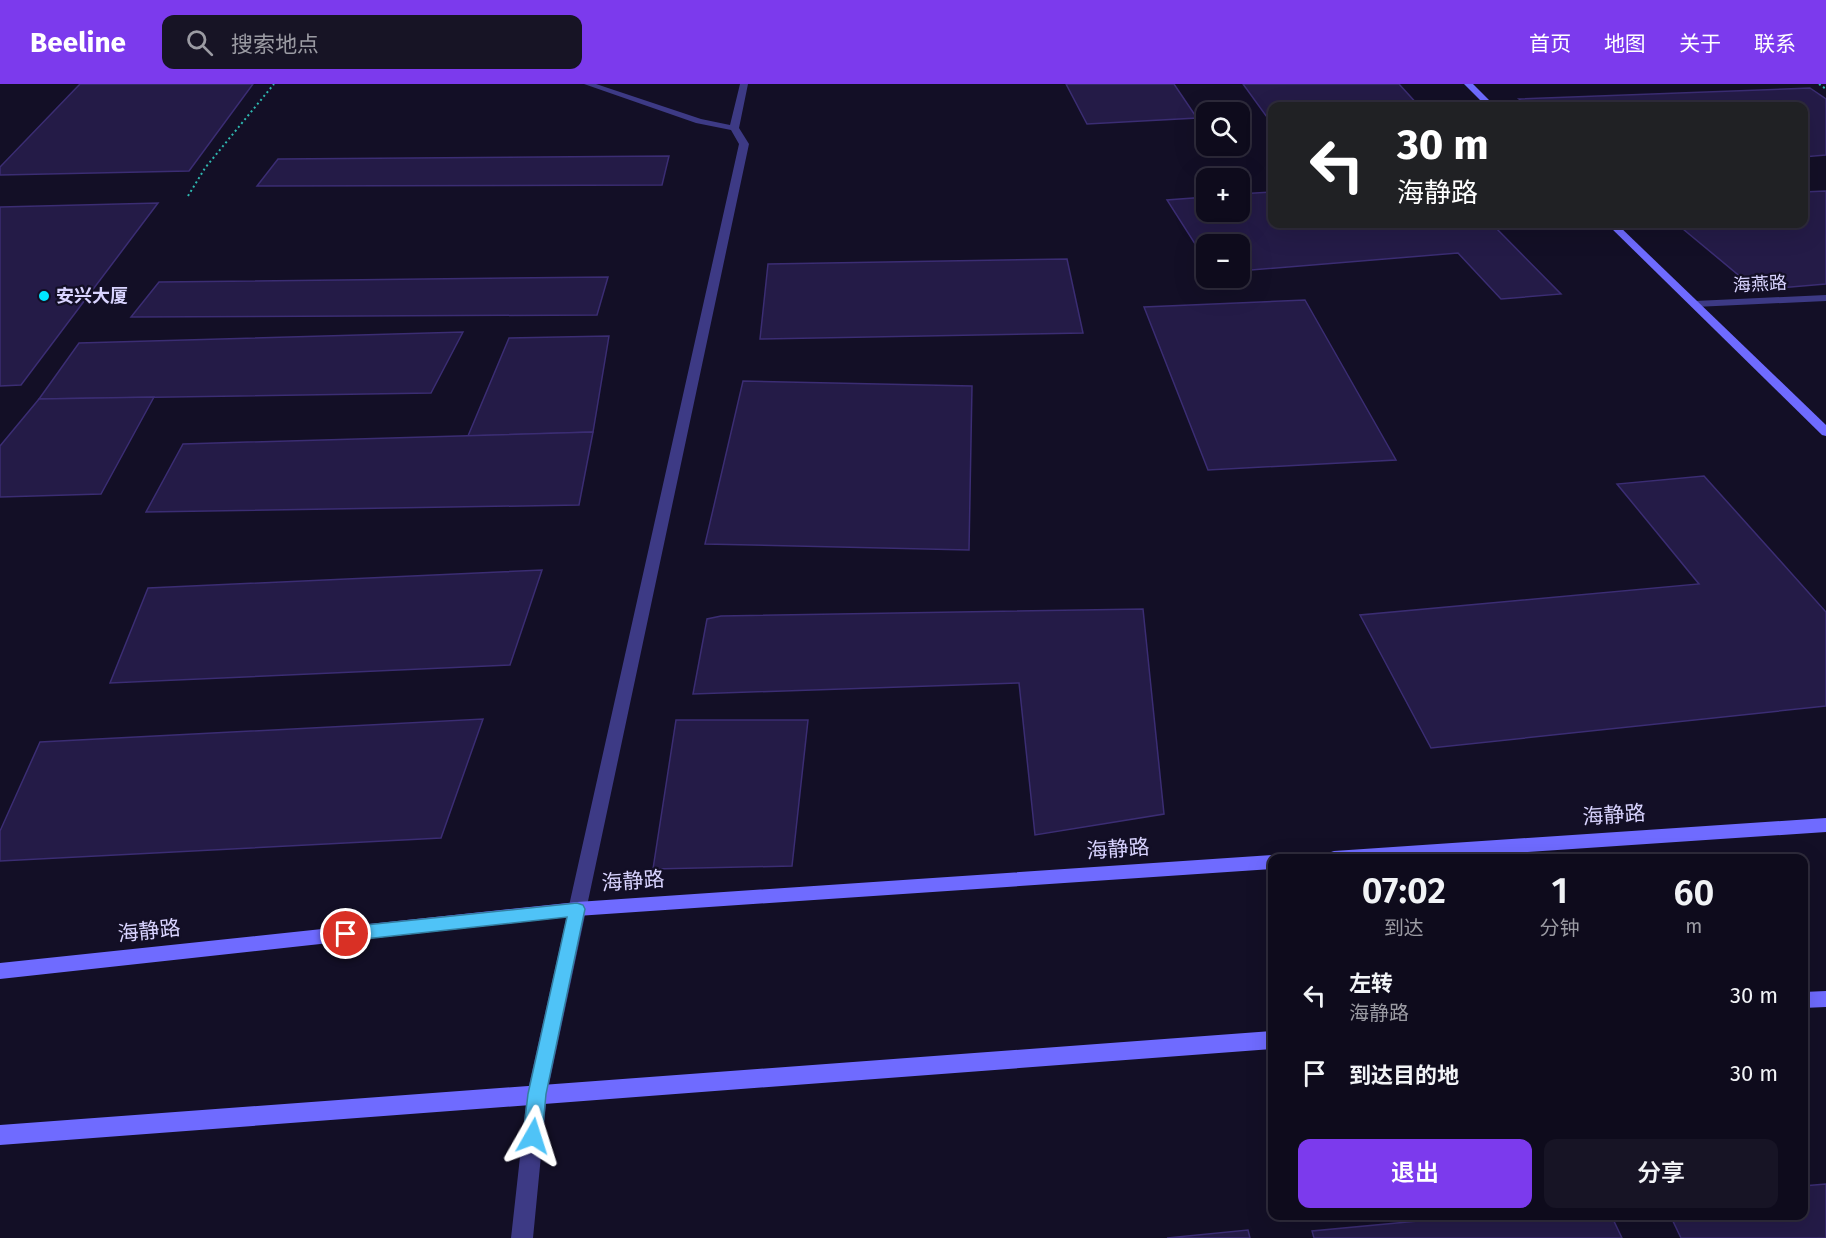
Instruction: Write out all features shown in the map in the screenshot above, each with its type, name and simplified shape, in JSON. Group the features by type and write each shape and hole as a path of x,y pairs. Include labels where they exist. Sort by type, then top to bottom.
{"street":[{"path":"588,84 699,121 734,128"},
{"path":"522,1238 537,1094 744,144 734,128 744,84"},
{"path":"1468,84 1487,102"},
{"path":"1616,228 1826,432"},
{"name":"海燕路","path":"1695,304 1826,298"},
{"name":"海静路","path":"1394,854 1826,825"},
{"name":"海静路","path":"0,971 577,909 1268,862"},
{"path":"1808,1000 1826,999"},
{"path":"0,1135 1268,1040"}],"path":[{"path":"188,196 205,168 274,84"},
{"path":"1818,84 1826,89"}],"building":[{"path":"80,84 253,84 189,171 0,175 0,167"},
{"path":"1066,84 1174,84 1196,117 1196,118 1087,124"},
{"path":"1243,84 1399,84 1415,102 1268,102 1268,118"},
{"path":"1810,88 1826,99 1826,155 1808,157 1808,102 1523,102 1519,99"},
{"path":"669,156 662,185 257,186 278,159"},
{"path":"1826,191 1826,284 1779,288 1742,278 1682,228 1808,228 1808,192"},
{"path":"1268,192 1268,228 1496,228 1561,294 1501,299 1458,253 1250,270 1250,234 1196,234 1196,245 1167,200 1196,198 1196,222 1250,222 1250,193"},
{"name":"安兴大厦","path":"158,203 21,385 0,386 0,207"},
{"path":"1067,259 1083,333 760,339 768,264"},
{"path":"608,277 597,315 131,317 159,282"},
{"path":"1305,300 1396,460 1208,470 1144,307"},
{"path":"463,332 431,393 39,399 79,343"},
{"path":"609,336 593,432 468,436 509,338"},
{"path":"743,381 972,386 969,550 705,544"},
{"path":"154,397 101,494 0,497 0,446 39,399"},
{"path":"593,432 579,505 146,512 183,444"},
{"path":"1704,476 1826,612 1826,706 1431,748 1360,615 1699,584 1617,484"},
{"path":"542,570 510,665 110,683 148,588"},
{"path":"1143,609 1164,814 1035,835 1019,683 693,694 707,619 721,616"},
{"path":"483,719 441,838 0,861 0,831 40,742"},
{"path":"676,720 808,720 792,866 653,869"},
{"path":"1826,1184 1826,1238 1681,1238 1672,1220 1808,1220 1808,1186"},
{"path":"1429,1220 1613,1220 1622,1238 1314,1238 1312,1231"},
{"path":"1248,1230 1250,1238 1167,1238"}],"place":[{"name":"安兴大厦","path":"44,296"}],"route":[{"path":"346,934 577,909 537,1094 533,1136"}]}
